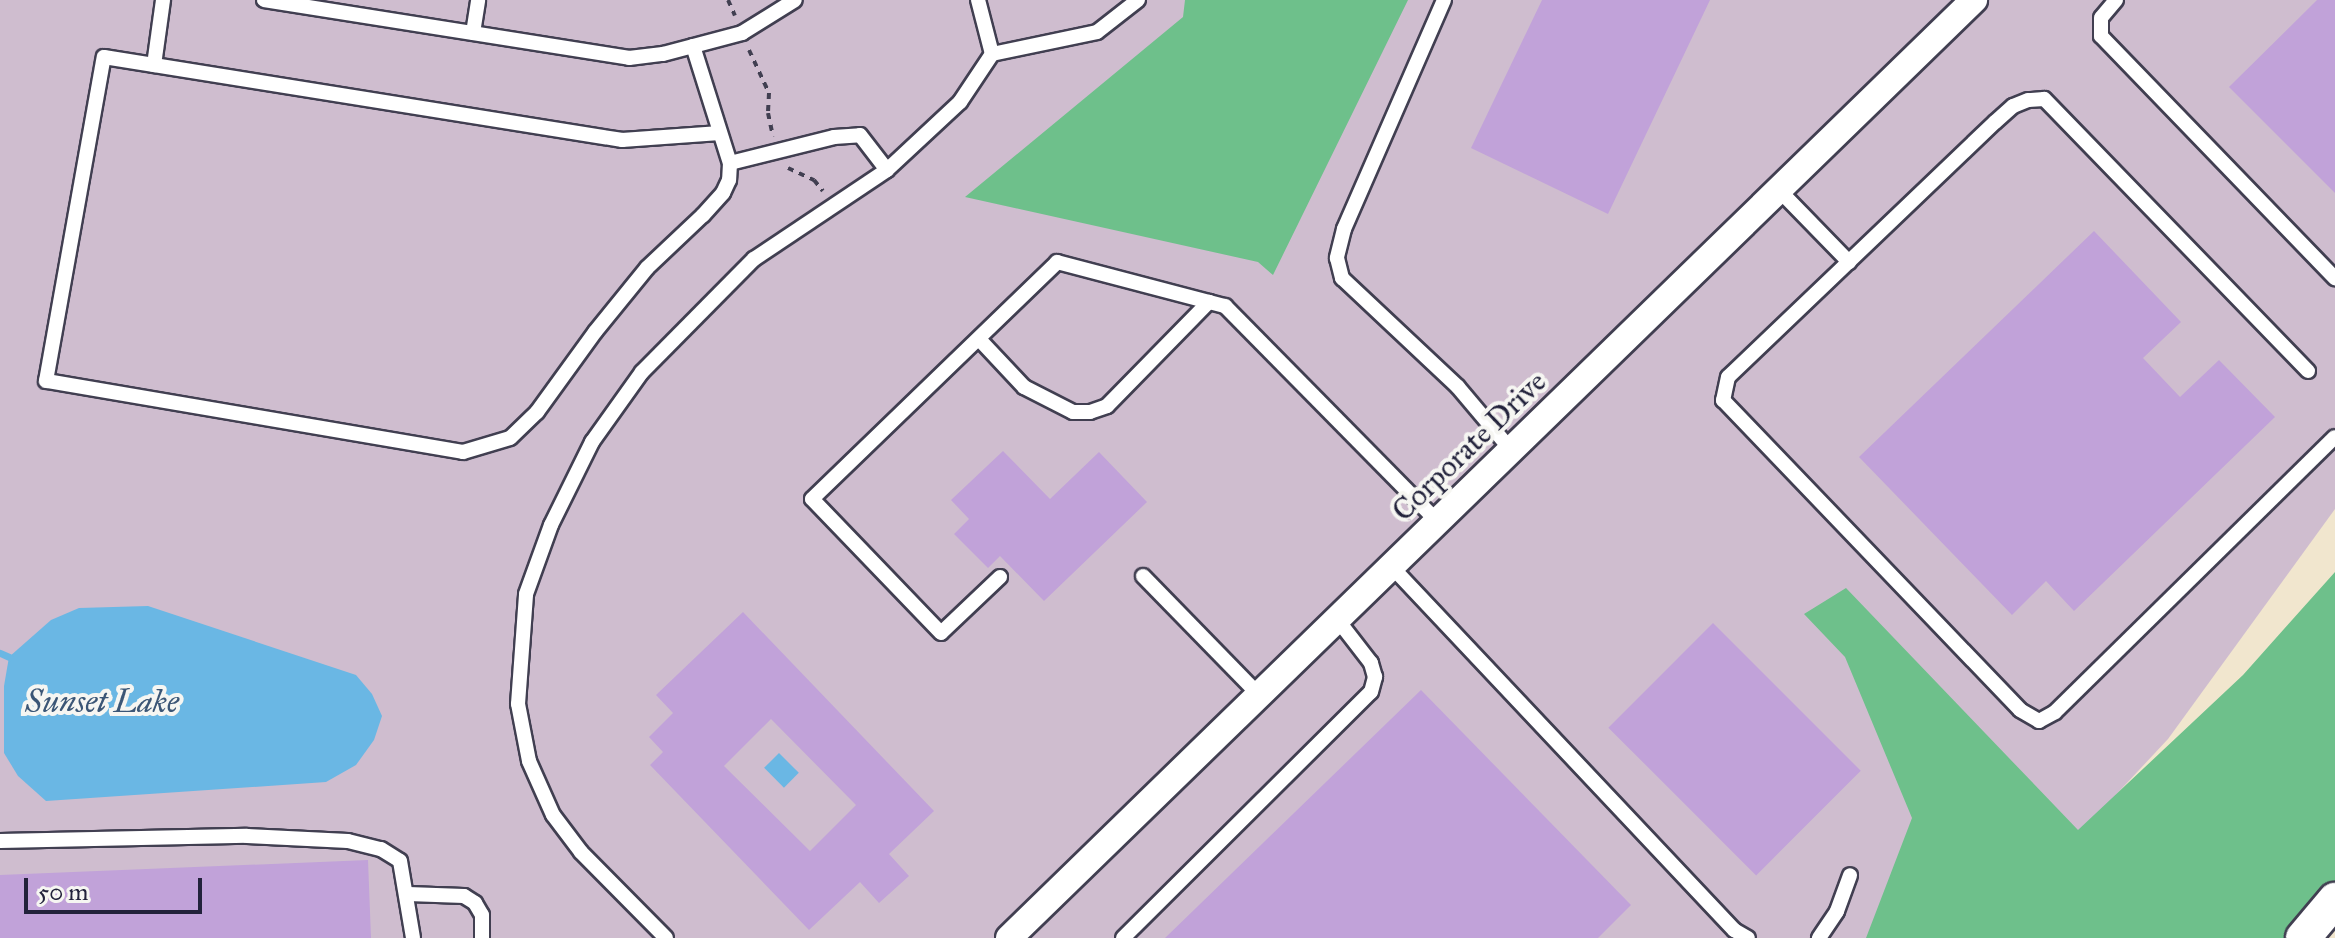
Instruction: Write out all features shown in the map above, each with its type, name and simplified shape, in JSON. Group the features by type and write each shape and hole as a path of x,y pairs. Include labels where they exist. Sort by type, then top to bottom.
{"street":[{"name":"Corporate Drive","path":"1009,938 1974,0"},
{"path":"2303,938 2335,900"}],"lane":[{"path":"154,65 163,0"},
{"path":"264,0 629,58 742,33 795,0"},
{"path":"473,33 478,0"},
{"path":"978,0 992,54"},
{"path":"666,938 581,852 553,815 529,761 518,704 526,594 551,525 592,442 642,372 754,259 887,170 960,102 992,54 1097,32 1138,0"},
{"path":"1444,0 1344,229 1337,258 1342,278 1458,387 1511,450"},
{"path":"2116,0 2101,18 2101,36 2335,278"},
{"path":"693,46 730,163 729,180 723,193 647,268 537,412 510,438 483,449 463,452 46,381 104,57 608,138 720,133"},
{"path":"2308,371 2044,99 2013,106 1728,377 1723,400 2020,710 2039,721 2055,712 2335,437"},
{"path":"730,163 860,135 887,170"},
{"path":"1778,189 1849,262"},
{"path":"1000,577 941,633 812,499 1057,262 1225,306 1438,522"},
{"path":"979,339 1024,387 1073,412 1090,412 1107,406 1209,302"},
{"path":"1392,567 1734,930 1748,938"},
{"path":"1143,576 1259,695"},
{"path":"1123,938 1371,692 1375,677 1371,663 1337,619"},
{"path":"0,841 247,836 348,841 381,849 400,861 413,938"},
{"path":"1819,938 1837,911 1850,875"},
{"path":"408,894 464,896 475,903 482,915 482,938"}],"path":[{"path":"728,0 769,93 768,113 778,151 792,172 814,180 835,205"}],"shaded area":[{"path":"0,0 2335,0 2335,509 2168,739 1982,938 0,938"}],"green space":[{"path":"1185,0 1408,0 1273,275 1258,262 965,197 1183,17"},
{"path":"2335,572 2335,893 2297,938 1866,938 1912,818 1845,657 1804,614 1846,588 2078,830 2243,675"}],"water":[{"name":"Sunset Lake","path":"148,606 356,675 372,694 382,716 374,740 356,765 326,782 46,801 18,776 4,753 4,686 9,657 51,620 79,608"},
{"path":"779,753 799,773 784,788 764,768"}],"building":[{"path":"1542,0 1710,0 1608,214 1471,148"},
{"path":"2317,0 2335,0 2335,193 2229,87"},
{"path":"2094,231 2181,322 2143,358 2180,397 2219,360 2275,417 2074,611 2046,581 2012,615 1859,457"},
{"path":"1003,451 1050,499 1099,452 1147,502 1044,601 1000,556 988,568 954,534 969,519 951,500"},
{"path":"743,612 934,811 889,854 909,876 879,903 860,882 809,930 650,765 663,752 649,737 673,713 656,695","holes":["771,719 856,805 810,851 724,766"]},
{"path":"1713,623 1861,771 1756,875 1608,728"},
{"path":"1421,690 1631,905 1598,938 1165,938"},
{"path":"368,860 371,938 0,938 0,875"}],"waterway":[{"path":"0,653 9,657"}]}
